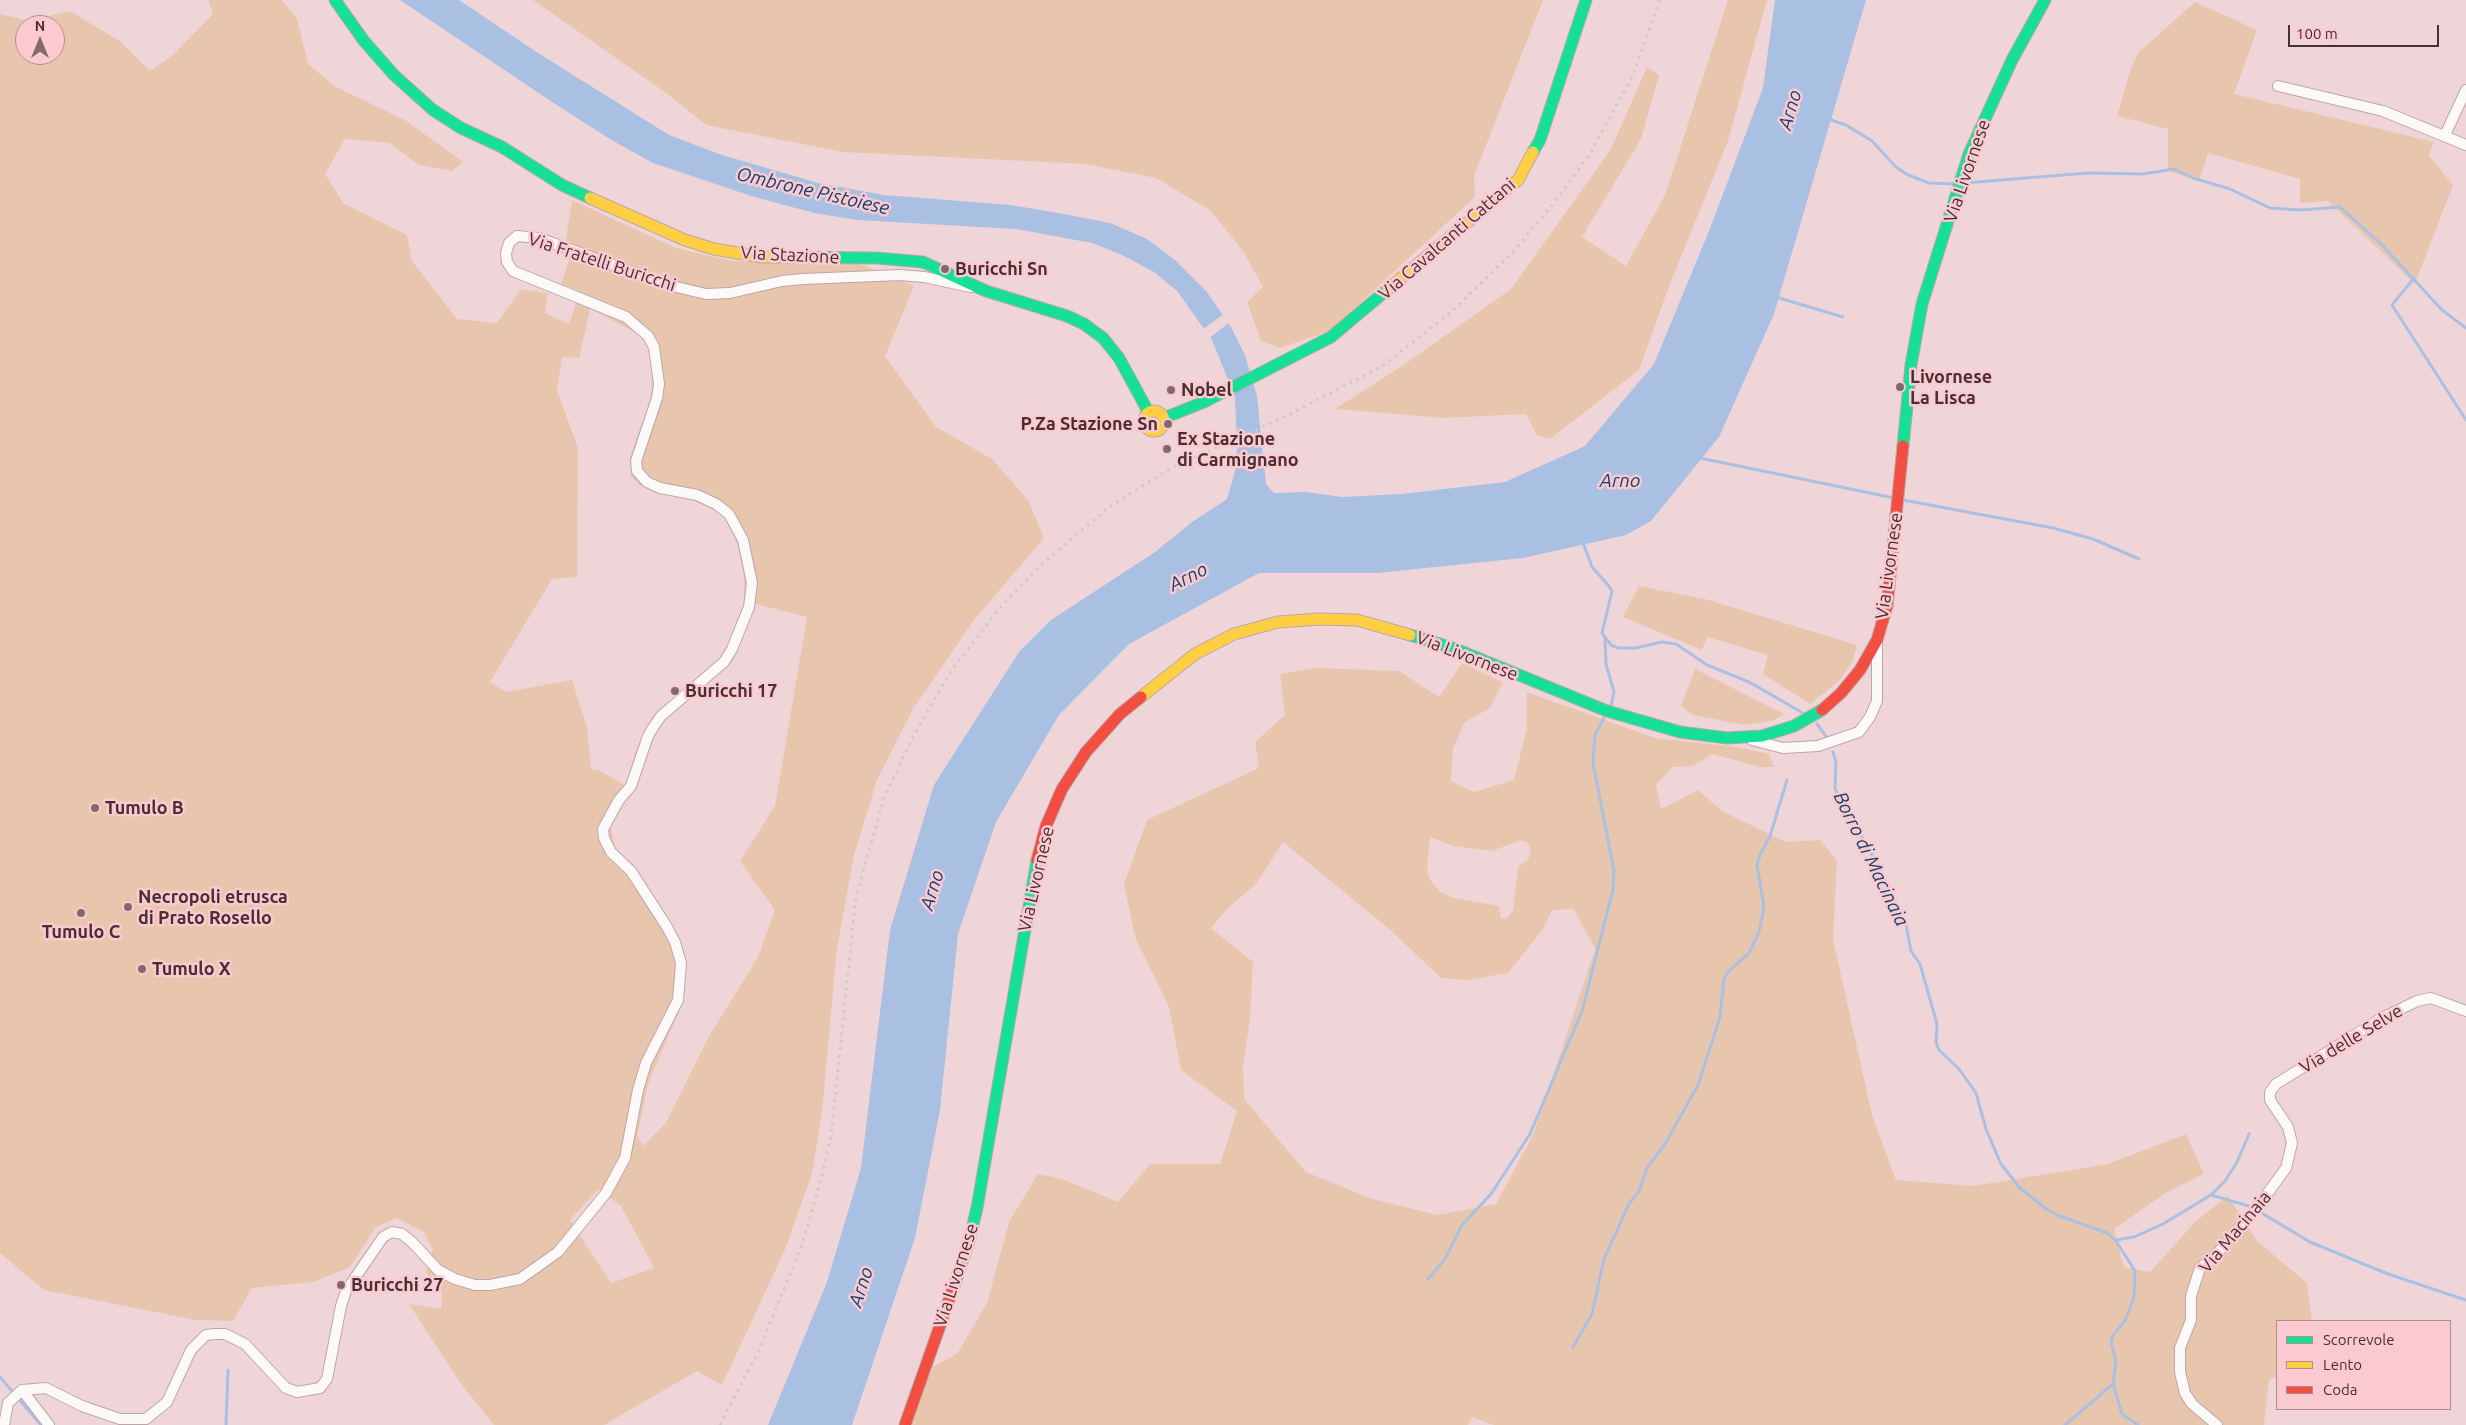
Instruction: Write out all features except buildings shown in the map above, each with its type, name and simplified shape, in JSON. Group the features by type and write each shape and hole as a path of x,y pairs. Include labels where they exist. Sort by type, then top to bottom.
{"main road":[{"name":"Via Stazione","path":"335,0 364,41 394,76 433,110 461,128 502,147 562,185 685,240 714,249 761,257 876,258 923,262 951,273 986,291 1067,316 1084,324 1104,338 1119,358 1149,413 1144,423 1152,431 1160,429 1164,424 1164,418 1204,402 1239,384"},
{"name":"Via Cavalcanti Cattani","path":"1239,384 1331,337 1518,180 1540,140 1586,0"},
{"name":"Via Livornese","path":"905,1425 968,1245 977,1208 1036,863 1046,826 1062,789 1086,752 1120,714 1153,686 1196,654 1234,634 1278,622 1319,618 1357,620 1453,648 1523,678 1646,724 1680,732 1727,738 1762,736 1794,726 1821,711 1841,693 1860,670 1877,640 1887,606 1911,365 1922,304 1969,154 2012,60 2045,0"},
{"path":"1149,413 1158,412 1164,418"}],"street":[{"path":"2278,86 2383,111 2466,145"},
{"path":"2445,135 2466,90"},
{"name":"Via Fratelli Buricchi","path":"22,1390 46,1388 82,1406 120,1419 146,1419 167,1402 191,1350 198,1341 206,1336 225,1334 245,1344 286,1388 297,1392 320,1388 327,1379 341,1306 346,1291 383,1237 392,1232 402,1234 438,1270 455,1279 474,1285 490,1285 520,1279 558,1252 606,1193 625,1158 638,1090 646,1063 678,1000 681,963 675,942 667,927 631,871 611,852 604,838 603,829 619,800 631,786 648,736 657,721 724,662 732,650 749,606 752,584 743,540 729,514 716,504 697,495 660,488 647,482 637,471 636,461 657,398 659,384 654,347 648,336 626,317 513,271 507,262 506,253 509,243 517,236 539,238 668,285 706,294 730,293 756,286 803,278 900,275 924,277 986,291"},
{"path":"1741,737 1783,748 1818,746 1859,732 1870,717 1877,701 1877,640"},
{"name":"Via delle Selve","path":"2270,1092 2276,1084 2374,1023 2417,1001 2431,998 2466,1011"},
{"name":"Via Macinaia","path":"2217,1425 2192,1404 2185,1393 2180,1372 2180,1348 2191,1320 2191,1296 2200,1268 2214,1257 2254,1212 2286,1168 2292,1142 2288,1127 2270,1100 2270,1092"},
{"path":"4,1425 8,1403 22,1390 49,1425"}],"shaded area":[{"path":"208,0 282,0 297,19 308,64 336,87 405,120 463,162 452,171 419,165 390,143 345,139 325,174 343,203 407,235 412,261 457,319 497,323 521,289 548,293 545,313 569,324 580,291 561,284 570,257 564,251 572,200 676,248 732,261 860,264 914,286 885,356 936,427 992,459 1028,500 1044,538 974,620 913,709 877,780 854,855 837,948 822,1113 812,1174 784,1252 722,1385 697,1371 604,1425 494,1425 461,1384 409,1304 441,1309 442,1292 426,1272 433,1250 424,1232 396,1218 375,1228 350,1267 313,1282 252,1288 233,1321 195,1320 44,1290 0,1253 0,14 15,18 15,65 65,65 65,15 54,15 70,11 121,42 150,71 173,55 213,14","holes":["590,309 639,334 649,349 652,370 651,398 630,457 631,477 642,487 691,499 725,515 737,544 744,574 744,601 807,617 775,806 740,861 775,910 758,957 708,1038 666,1123 643,1146 637,1137 648,1084 682,1004 686,961 672,925 614,848 611,825 632,790 599,770 591,769 587,727 572,680 506,692 490,682 552,579 577,577 578,448 557,390 562,357 579,358","598,1189 621,1206 654,1268 611,1283 570,1220"]},
{"path":"533,0 1543,0 1474,176 1475,197 1330,331 1280,348 1261,341 1247,302 1263,287 1243,251 1211,211 1156,178 1085,164 843,152 706,125 666,93"},
{"path":"1728,0 1767,0 1728,141 1668,289 1639,370 1550,439 1537,435 1526,414 1444,418 1335,409 1402,366 1511,289 1611,149 1647,67 1659,75 1641,139 1582,237 1626,266 1665,195"},
{"path":"2195,2 2257,30 2234,94 2434,142 2429,156 2453,185 2415,284 2328,201 2300,203 2300,179 2208,153 2199,181 2168,171 2168,129 2117,116 2130,71 2139,52"},
{"path":"1639,586 1705,599 1857,645 1852,663 1839,681 1810,704 1763,674 1768,655 1707,637 1702,650 1623,617"},
{"path":"1462,663 1503,682 1490,708 1465,722 1453,748 1451,781 1474,792 1514,780 1527,728 1527,692 1655,738 1736,747 1769,754 1774,767 1760,767 1712,754 1693,766 1672,767 1656,785 1661,809 1698,790 1722,811 1786,842 1820,840 1837,861 1833,939 1872,1115 1896,1180 1973,1186 2108,1164 2186,1134 2204,1174 2164,1194 2114,1229 2124,1267 2150,1272 2196,1221 2228,1196 2257,1241 2307,1283 2312,1320 2276,1320 2276,1376 2269,1380 2264,1425 1494,1425 1472,1417 1468,1425 910,1425 933,1367 957,1354 987,1303 1009,1222 1038,1174 1062,1179 1118,1202 1150,1164 1220,1164 1237,1111 1181,1070 1169,1007 1135,937 1124,884 1147,820 1259,768 1255,742 1285,715 1280,674 1316,668 1399,671 1439,697","holes":["1430,837 1453,846 1492,851 1521,840 1527,842 1531,850 1528,860 1518,867 1513,910 1507,918 1501,918 1499,906 1454,898 1440,892 1433,884 1428,876 1427,864","1283,842 1388,928 1441,978 1467,980 1508,973 1543,929 1552,910 1574,909 1595,949 1534,1133 1496,1204 1438,1215 1372,1199 1306,1172 1244,1099 1243,1066 1250,1020 1253,962 1211,928 1229,907 1256,884"]},
{"path":"1695,669 1784,714 1772,721 1744,725 1693,715 1681,706"}],"water":[{"name":"Arno","path":"400,0 459,0 538,53 669,135 722,155 818,183 884,195 1011,205 1064,214 1110,223 1147,239 1175,260 1207,292 1231,327 1245,355 1257,396 1266,484 1274,493 1306,492 1342,497 1401,494 1505,482 1585,446 1654,364 1709,231 1763,88 1775,0 1866,0 1774,314 1719,437 1651,521 1626,535 1523,558 1377,573 1259,573 1129,644 1059,715 996,822 958,934 940,1110 915,1238 852,1425 768,1425 827,1282 861,1168 890,930 934,785 1019,652 1051,620 1155,552 1192,522 1227,499 1235,471 1237,447 1235,397 1212,340 1177,291 1154,272 1122,255 1092,243 1016,229 857,220 814,213 751,196 653,163 613,141 552,102"}],"pier":[{"path":"1225,313 1230,322 1208,339 1202,330"}],"waterway":[{"path":"1828,119 1846,125 1872,141 1896,167 1908,175 1929,183 1956,184"},
{"path":"1965,183 2088,173 2143,174 2174,169 2193,178 2230,189 2270,208 2301,210 2340,207 2382,245 2442,310 2466,328"},
{"path":"2414,278 2392,305 2466,420"},
{"path":"1776,297 1843,317"},
{"path":"1700,458 1894,498"},
{"path":"1903,500 2053,528 2093,539 2139,559"},
{"name":"Borro di Macinaia","path":"1582,540 1592,567 1612,591 1602,633 1611,645 1618,648 1636,648 1662,642 1676,644 1707,665 1749,682 1803,713"},
{"path":"1605,639 1606,664 1614,692 1611,706"},
{"path":"1428,1279 1445,1259 1462,1225 1491,1194 1530,1134 1582,1011 1613,890 1614,871 1593,763 1595,735 1604,718"},
{"name":"Borro di Macinaia","path":"1817,724 1828,739"},
{"name":"Borro di Macinaia","path":"1833,752 1836,762 1835,789 1881,871 1906,925 1911,951 1920,964 1937,1024 1936,1043 1939,1050 1959,1069 1976,1093 1986,1129 2001,1164 2020,1188 2045,1208 2057,1215 2107,1233 2116,1241 2135,1271 2134,1297 2125,1321 2113,1335 2111,1341 2116,1362 2113,1384 2122,1414 2138,1425"},
{"path":"1573,1347 1592,1314 1604,1259 1629,1204 1639,1191 1648,1166 1664,1146 1698,1085 1720,1017 1724,979 1730,970 1749,953 1759,932 1764,907 1757,865 1770,836 1787,780"},
{"path":"2212,1194 2225,1181 2237,1162 2249,1134"},
{"path":"2116,1240 2134,1237 2163,1224 2211,1195 2252,1207"},
{"path":"2260,1212 2310,1242 2388,1274 2466,1300"},
{"path":"226,1425 228,1370"},
{"path":"0,1377 41,1425"},
{"path":"2065,1425 2113,1384"}],"railway":[{"path":"720,1425 760,1348 803,1242 831,1136 856,896 884,798 911,741 949,674 998,610 1041,565 1109,507 1169,469 1284,417 1381,367 1450,313 1514,251 1557,199 1591,152 1633,75 1660,0"}],"traffic: fast":[{"path":"335,0 364,41 394,75 433,110 461,128 502,147 562,185 590,198"},
{"path":"1533,152 1540,140 1586,0"},
{"path":"1903,446 1911,365 1922,304 1969,154 2012,60 2045,0"},
{"path":"778,257 876,258 923,262 986,291 1067,316 1084,324 1103,338 1119,358 1149,413"},
{"path":"1164,418 1204,402 1331,337 1388,289"},
{"path":"1410,635 1453,648 1607,711 1680,732 1727,738 1762,736 1794,726 1822,710"},
{"path":"955,1283 968,1245 977,1208 1037,860"}],"traffic: slow":[{"path":"1388,289 1518,180 1533,152"},
{"path":"590,198 685,240 714,249 761,257 778,257"},
{"path":"1154,411 1161,414 1164,421 1161,428 1154,431 1147,428 1144,421 1147,414 1154,411"},
{"path":"1141,697 1195,654 1234,634 1278,622 1319,619 1357,620 1410,635"}],"traffic: jam":[{"path":"1822,710 1841,693 1860,670 1877,640 1887,606 1903,446"},
{"path":"1037,860 1046,826 1062,789 1086,752 1120,714 1141,697"},
{"path":"905,1425 955,1283"}],"place":[{"name":"Buricchi Sn","path":"945,269"},
{"name":"Livornese La Lisca","path":"1900,387"},
{"name":"Nobel","path":"1171,390"},
{"name":"P.Za Stazione Sn","path":"1168,424"},
{"name":"Ex Stazione di Carmignano","path":"1167,449"},
{"name":"Buricchi 17","path":"675,691"},
{"name":"Tumulo B","path":"95,808"},
{"name":"Necropoli etrusca di Prato Rosello","path":"128,907"},
{"name":"Tumulo C","path":"81,913"},
{"name":"Tumulo X","path":"142,969"},
{"name":"Buricchi 27","path":"341,1285"}],"water label":[{"name":"Ombrone Pistoiese","path":"813,191"}]}
